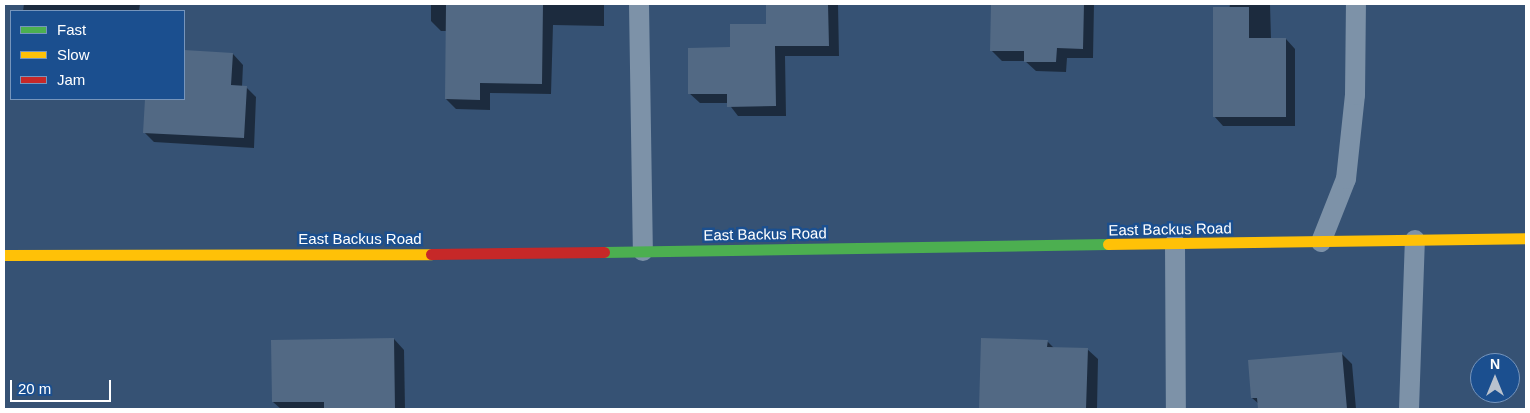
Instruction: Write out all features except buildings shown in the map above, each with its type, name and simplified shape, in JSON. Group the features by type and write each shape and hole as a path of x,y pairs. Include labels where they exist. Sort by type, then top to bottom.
{"street":[{"name":"East Backus Road","path":"4,255 384,255 1526,238"}],"lane":[{"path":"638,4 643,251"},
{"path":"1321,242 1346,179 1355,95 1356,4"},
{"path":"1409,409 1415,240"},
{"path":"1175,244 1176,409"}],"traffic: fast":[{"path":"604,252 1108,244"}],"traffic: slow":[{"path":"1108,244 1526,238"},
{"path":"4,255 431,254"}],"traffic: jam":[{"path":"431,254 604,252"}]}
